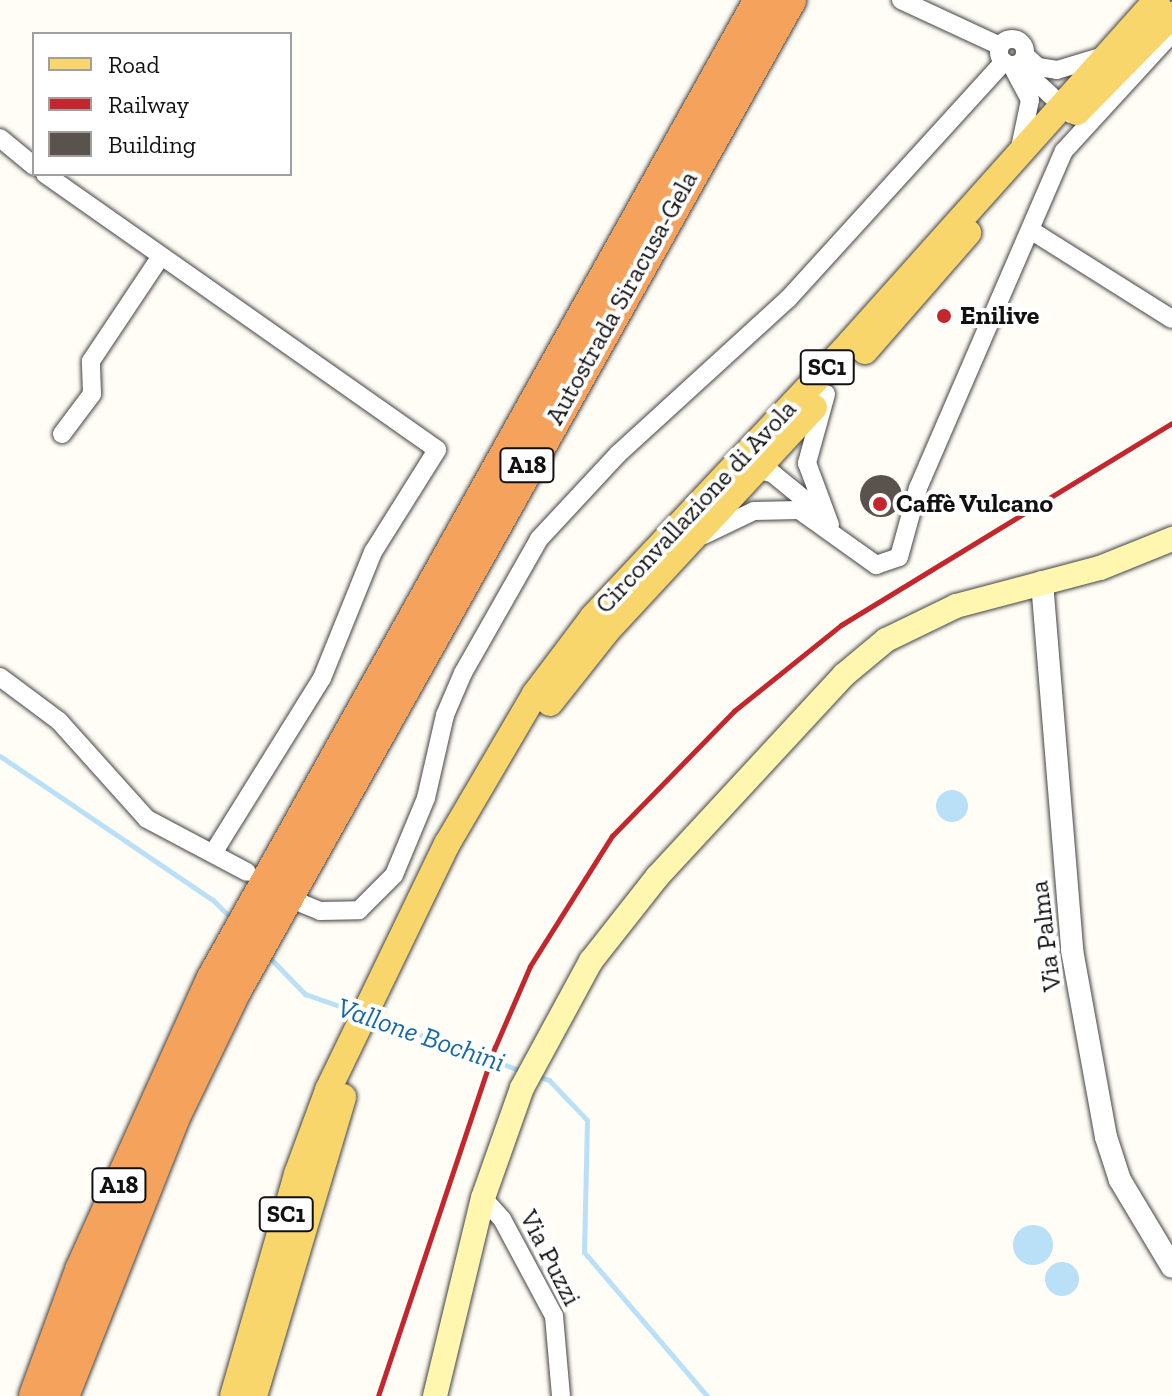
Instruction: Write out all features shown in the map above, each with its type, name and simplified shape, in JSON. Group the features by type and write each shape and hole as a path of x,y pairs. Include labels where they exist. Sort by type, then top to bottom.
{"highway":[{"name":"Autostrada Siracusa-Gela","path":"257,923 760,0"},
{"name":"Autostrada Siracusa-Gela","path":"257,923 790,0"},
{"name":"A18","path":"35,1396 81,1270 257,923"},
{"name":"A18","path":"63,1396 225,984"}],"main road":[{"name":"Circonvallazione di Avola","path":"511,743 688,544 749,460 826,394 1071,106 1106,54 1157,0"},
{"name":"Circonvallazione di Avola","path":"355,1038 447,844 511,743 535,694 593,617 749,460 1020,148 1172,15"},
{"path":"435,1396 483,1198 522,1088 591,961 657,877 844,675 915,622 1172,539"},
{"name":"SC1","path":"233,1396 297,1174 355,1038"},
{"name":"SC1","path":"254,1396 355,1038"}],"street":[{"path":"901,0 1016,60 1071,106"},
{"path":"749,460 766,481 824,522 876,565 899,557 918,488 1032,231 1064,151 1172,33"},
{"path":"1016,60 1070,69 1106,54"},
{"path":"1016,60 1030,100 1020,148"},
{"path":"303,904 320,911 359,910 394,875 426,798 445,715 463,673 539,539 618,454 788,299 1016,60"},
{"path":"0,138 32,164"},
{"path":"48,176 437,450 373,552 322,678 213,853"},
{"path":"1032,231 1172,319"},
{"path":"62,434 92,394 91,361 161,256"},
{"path":"824,522 807,451 826,394"},
{"path":"688,544 754,511 824,522"},
{"name":"Via Palma","path":"1042,582 1072,950 1106,1137 1120,1180 1172,1267"},
{"path":"0,677 59,721 147,819 247,872"},
{"name":"Via Puzzi","path":"483,1198 502,1219 554,1316 561,1396"}],"water":[{"path":"952,790 963,795 968,806 963,817 952,822 941,817 936,806 941,795"},
{"path":"1033,1225 1047,1231 1053,1245 1047,1259 1033,1265 1019,1259 1013,1245 1019,1231"},
{"path":"1062,1262 1074,1267 1079,1279 1074,1291 1062,1296 1050,1291 1045,1279 1050,1267"}],"building":[{"name":"Caffè Vulcano","path":"881,475 896,481 902,496 896,511 881,517 866,511 860,496 866,481"}],"waterway":[{"name":"Vallone Bochini","path":"0,756 213,900 234,921"},
{"name":"Vallone Bochini","path":"269,957 305,994 356,1012"},
{"name":"Vallone Bochini","path":"373,1018 522,1071"},
{"name":"Vallone Bochini","path":"535,1075 549,1080 587,1120 584,1252 707,1396"}],"railway":[{"path":"378,1396 495,1047 530,966 612,836 734,711 841,625 1172,423"}],"place":[{"name":"Enilive","path":"944,316"},
{"name":"Caffè Vulcano","path":"880,504"}]}
